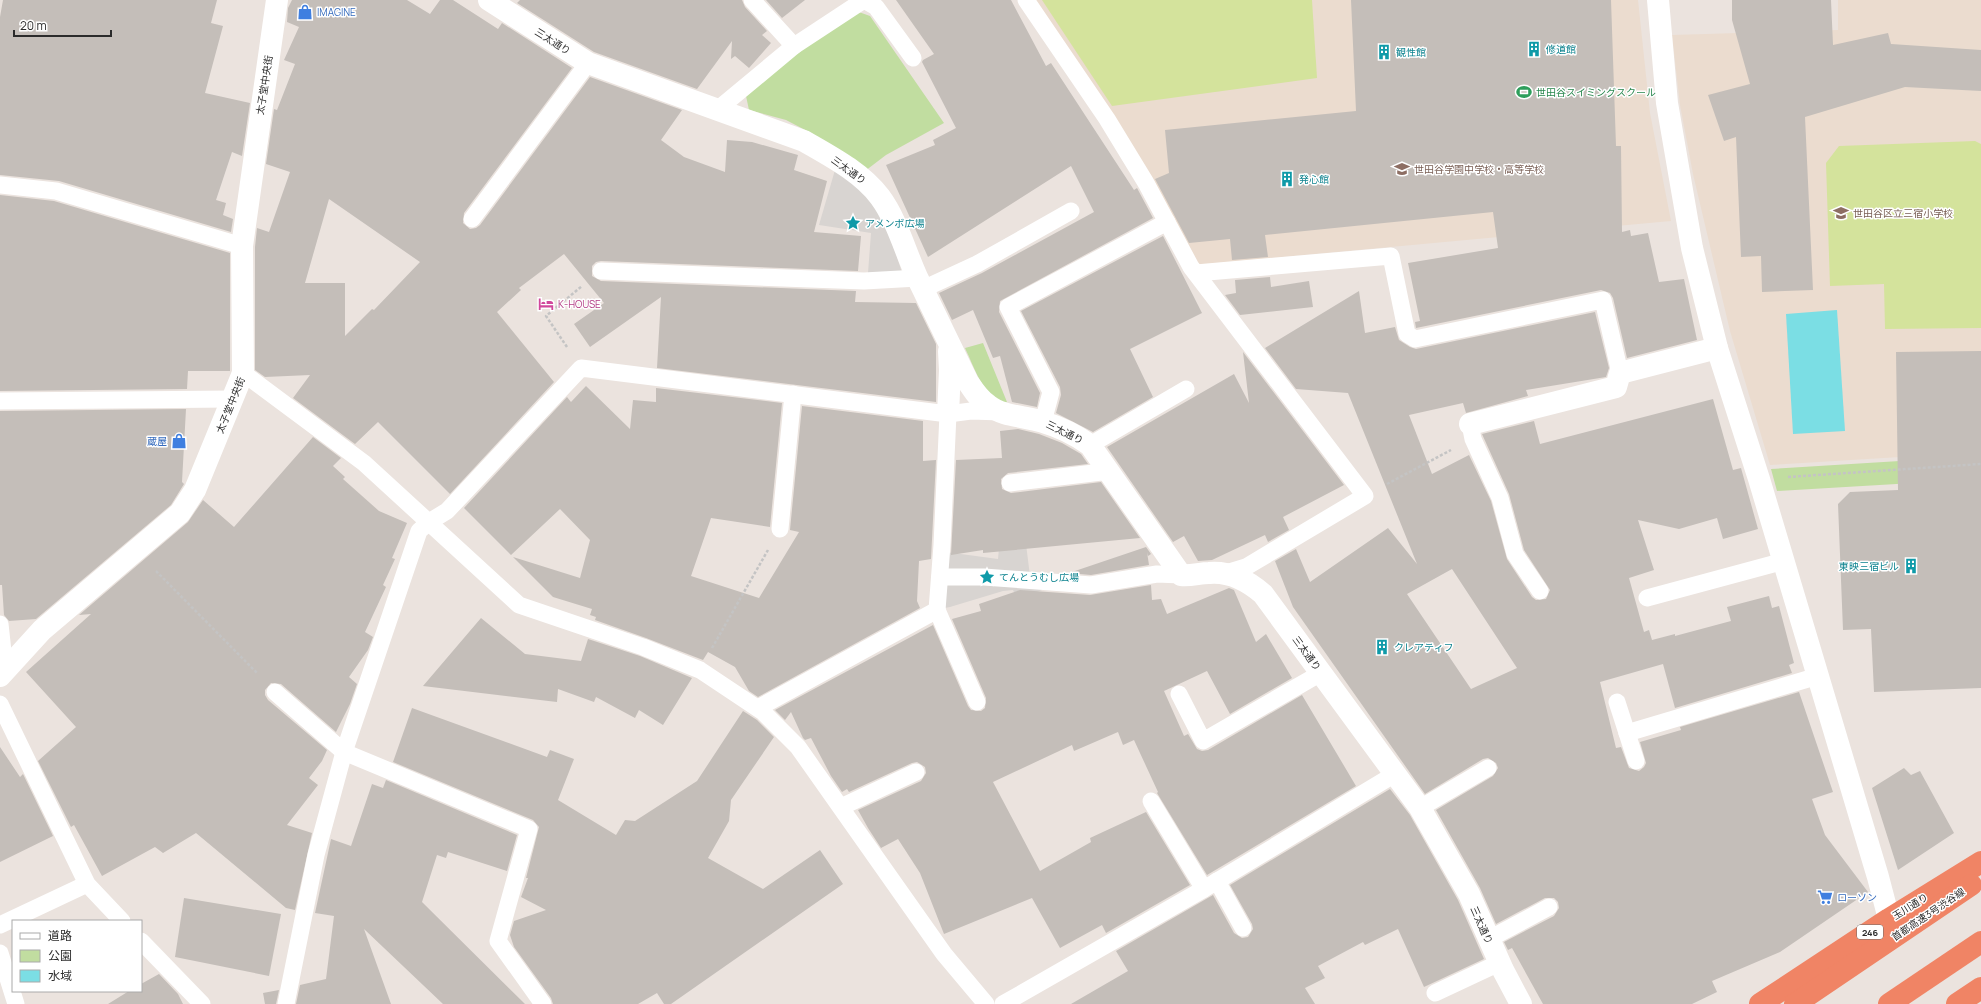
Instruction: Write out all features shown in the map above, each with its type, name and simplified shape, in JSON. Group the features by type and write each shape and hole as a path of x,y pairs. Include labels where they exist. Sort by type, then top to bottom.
{"highway":[{"name":"玉川通り","path":"1760,1004 1889,919 1981,862"},
{"name":"首都高速3号渋谷線","path":"1794,1004 1981,878"},
{"path":"1888,1004 1981,942"},
{"path":"1957,1004 1981,988"}],"street":[{"name":"太子堂中央街","path":"2,673 42,630 180,513 195,490 243,373 242,246 277,0"},
{"path":"1658,0 1667,103 1692,248 1717,348 1784,561 1878,877 1889,919"},
{"name":"三太通り","path":"496,2 588,63 804,141 833,158 864,181 879,197 890,213 948,342 968,382 978,396 989,406 1001,412 1043,422 1070,432 1090,445 1110,471 1181,575 1188,576 1210,573 1237,577 1252,585 1263,594 1420,808 1469,894 1499,962 1521,1004"},
{"path":"948,342 950,370 948,414"},
{"path":"1472,431 1616,387 1620,373 1717,348"}],"lane":[{"path":"752,0 794,46"},
{"path":"717,110 794,46 864,0 876,7 913,58"},
{"path":"1026,0 1107,119 1146,183 1196,273 1365,496 1246,567 1223,574"},
{"path":"472,219 588,63"},
{"path":"0,185 56,191 242,246"},
{"path":"601,270 921,283 977,264 1071,211"},
{"path":"1043,422 1051,392 1008,307 1167,222"},
{"path":"1196,273 1391,256 1407,334 1415,339 1603,300 1620,373"},
{"path":"286,1004 316,855 344,752 419,531 429,522 447,511 581,368 948,414 971,411 1001,412"},
{"path":"243,373 364,463 519,605 643,647 700,670 758,708 798,747 944,954 986,1004"},
{"path":"1090,445 1186,389"},
{"path":"780,529 793,394"},
{"path":"0,400 232,399"},
{"path":"948,414 938,610 977,702"},
{"path":"1472,431 1500,498 1515,554 1540,591"},
{"path":"1010,483 1110,471"},
{"path":"1647,598 1784,561"},
{"path":"940,577 984,577 1091,586 1156,574 1181,575"},
{"path":"758,708 938,610"},
{"path":"0,624 2,673"},
{"path":"1179,694 1203,741 1321,673"},
{"path":"1627,733 1818,676"},
{"path":"275,692 344,752 529,829 498,941 543,1004"},
{"path":"1617,702 1636,761"},
{"path":"0,704 87,884 121,920"},
{"path":"1420,808 1488,768"},
{"path":"841,807 916,772"},
{"path":"1002,1004 1210,885 1395,774"},
{"path":"1151,801 1210,885 1243,928"},
{"path":"0,925 87,884"},
{"path":"1489,940 1549,907"},
{"path":"142,942 202,1004"},
{"path":"0,953 12,991"},
{"path":"1435,993 1499,962"},
{"path":"12,992 16,1004"}],"path":[{"path":"581,368 546,316 601,270"},
{"path":"1365,496 1472,431"},
{"path":"1759,479 1981,464"},
{"path":"700,670 780,529"},
{"path":"137,551 275,692"}],"shaded area":[{"name":"世田谷学園中学校・高等学校","path":"1036,0 1638,0 1650,113 1671,221 1196,265"},
{"name":"世田谷区立三宿小学校","path":"1838,0 1981,0 1981,452 1770,465 1730,331 1693,174 1680,105 1672,35 1838,30"},
{"name":"アメンボ広場","path":"835,170 857,185 886,221 902,273 868,273 871,233 819,225"},
{"name":"てんとうむし広場","path":"1026,544 1030,576 1045,589 1017,599 1013,590 1003,591 950,607 928,611 946,552 998,559 999,548"}],"green space":[{"path":"1042,0 1312,0 1317,78 1112,106"},
{"path":"856,11 870,16 944,123 886,155 865,171 813,134 786,120 749,110 746,96 803,48"},
{"path":"1975,141 1981,144 1981,328 1885,329 1884,284 1830,286 1826,163 1839,146"},
{"path":"983,343 1007,402 1000,403 988,392 979,378 965,348"},
{"path":"1981,456 1981,479 1777,491 1771,469"}],"water":[{"path":"1837,310 1845,431 1793,434 1786,314"}],"building":[{"path":"3,0 217,0 211,23 223,26 205,93 250,103 242,156 232,152 216,200 226,203 223,215 233,219 231,232 59,181 0,175 0,17"},
{"path":"292,0 407,0 430,14 440,0 453,0 498,29 502,23 572,68 464,213 463,223 470,229 476,228 480,225 590,77 682,110 661,140 684,157 725,172 727,140 752,142 798,155 794,170 827,181 814,232 861,236 858,271 601,261 596,262 592,266 592,276 601,281 856,291 855,302 916,303 936,344 936,402 657,368 661,297 590,347 574,324 604,303 564,254 519,288 521,290 497,312 554,382 450,494 378,422 355,444 293,398 310,375 265,377 255,370 255,247 257,228 269,232 290,172 266,164 274,109 277,110 295,64 284,60 299,27 287,22 288,8","holes":["329,199 420,262 374,310 372,309 345,336 345,283 305,283"]},
{"path":"520,0 742,0 745,7 767,31 762,35 771,43 749,68 735,56 731,59 732,41 697,89 594,52 517,3"},
{"path":"766,0 805,0 782,18"},
{"path":"896,0 1011,0 1046,66 1051,63 1134,190 1137,188 1153,218 1000,301 999,312 1040,393 1037,407 1012,402 1000,356 993,358 973,310 952,320 939,293 982,273 1094,212 1071,166 928,257 886,165 935,145 933,140 956,128 922,62 934,54"},
{"name":"世田谷学園中学校・高等学校","path":"1351,0 1611,0 1616,146 1621,146 1622,232 1630,230 1631,236 1648,233 1659,282 1684,279 1697,340 1627,358 1613,298 1610,293 1601,290 1416,328 1415,322 1420,321 1408,263 1498,248 1493,212 1265,235 1268,257 1232,260 1230,239 1189,243 1155,179 1169,173 1165,130 1356,111"},
{"path":"1732,0 1831,0 1833,45 1888,33 1891,44 1981,50 1981,91 1905,87 1805,117 1813,290 1762,292 1761,256 1741,257 1736,137 1724,141 1708,95 1750,84 1732,20"},
{"path":"0,195 54,201 230,253 230,371 188,371 187,389 0,391"},
{"path":"1163,236 1202,313 1130,349 1153,397 1093,432 1056,413 1061,395 1060,387 1021,311"},
{"path":"1270,277 1271,287 1309,281 1313,307 1240,315 1225,295 1236,293 1235,280"},
{"path":"1359,291 1365,333 1395,327 1399,340 1416,349 1595,312 1609,368 1606,377 1526,390 1528,396 1466,413 1463,403 1409,415 1432,474 1469,455 1491,501 1507,559 1532,597 1536,600 1546,599 1550,590 1524,550 1509,494 1482,434 1534,421 1540,444 1713,399 1733,470 1741,468 1758,529 1723,539 1717,518 1679,529 1638,520 1654,570 1629,578 1644,632 1649,630 1652,640 1675,634 1675,636 1731,621 1727,607 1769,596 1772,608 1779,606 1794,663 1789,665 1792,673 1675,708 1663,664 1600,682 1616,748 1621,747 1629,768 1639,771 1646,763 1640,742 1681,730 1680,727 1799,692 1833,792 1812,799 1825,835 1868,892 1780,952 1712,981 1717,992 1692,1004 1543,1004 1512,948 1508,950 1504,942 1554,916 1559,908 1558,902 1554,898 1545,898 1496,924 1480,888 1436,810 1493,776 1498,768 1496,763 1488,758 1483,759 1425,794 1293,607 1275,561 1296,549 1310,582 1388,528 1417,564 1348,393 1296,389 1265,348","holes":["1452,569 1517,668 1471,689 1407,594"]},
{"name":"東映三宿ビル","path":"1981,351 1981,688 1874,692 1871,629 1843,630 1838,504 1850,492 1898,490 1896,352"},
{"path":"1243,352 1344,485 1283,517 1289,530 1268,542 1265,535 1212,560 1198,561 1184,536 1173,542 1107,447 1234,374 1249,403"},
{"path":"586,386 630,429 633,400 656,402 656,388 782,403 770,527 711,518 691,576 759,598 799,532 790,530 802,406 923,421 923,461 936,460 931,559 919,561 917,601 920,608 758,697 749,691 735,667 708,652 703,660 595,620 596,617 590,615 592,609 553,597 513,557 580,578 590,540 560,509 511,555 464,508 567,397 571,402"},
{"path":"186,409 182,482 184,484 171,505 36,619 9,621 4,615 2,585 0,585 0,411"},
{"path":"1018,429 1039,434 1062,443 1081,454 1088,464 1008,473 1001,479 1002,489 1011,493 1101,482 1140,538 983,553 983,550 951,555 956,460 1002,458 1000,431"},
{"path":"313,437 341,458 333,466 345,477 343,479 379,511 407,523 392,558 395,559 383,585 386,587 365,632 373,637 368,650 349,677 357,684 350,704 336,732 281,684 271,683 265,690 265,695 268,700 327,750 322,761 309,778 318,785 287,825 312,833 295,910 286,908 196,833 163,853 155,847 102,876 74,825 71,827 38,761 76,727 26,672 91,614 79,615 188,522 203,500 234,527"},
{"path":"1146,547 1151,554 1148,556 1147,552 1149,565 1091,575 1069,573"},
{"path":"1151,585 1152,600 1161,599 1167,614 1229,588 1234,590 1256,642 1266,634 1292,678 1230,714 1207,671 1164,691 1184,736 1188,734 1197,749 1202,751 1208,750 1302,695 1356,786 1207,875 1157,793 1158,792 1134,740 1123,745 1118,732 1074,751 1072,745 993,782 1040,871 1091,842 1090,838 1146,812 1190,885 1106,933 1102,925 1060,948 1032,898 944,934 920,873 898,839 881,848 858,810 921,781 926,773 925,767 917,762 912,763 849,792 847,789 842,792 831,776 811,738 805,740 803,738 791,712 785,720 775,710 933,625 968,706 971,710 981,711 985,708 986,698 952,619 981,611 979,604 1020,590 1090,595"},
{"path":"481,618 525,654 581,661 588,639 640,656 692,678 663,725 639,710 635,718 596,697 594,702 558,689 557,702 423,686"},
{"path":"412,708 547,757 550,750 574,759 558,800 616,835 625,820 635,821 697,781 743,711 757,720 774,737 731,800 729,821 708,858 763,889 820,850 843,884 671,1004 664,1004 657,993 638,1004 553,1004 551,998 514,947 510,935 514,921 546,910 521,897 528,878 526,878 539,827 533,820 393,762"},
{"path":"0,747 20,777 23,774 53,836 0,862"},
{"path":"1904,768 1911,775 1920,771 1954,833 1898,870 1872,788"},
{"path":"386,780 517,835 507,871 448,852 446,858 437,855 422,902 525,1004 443,1004 364,929 391,1004 296,1004 300,985 326,979 334,916 315,913 331,839 351,846 372,784 383,788"},
{"path":"1390,789 1410,815 1458,900 1484,959 1424,987 1398,929 1365,945 1363,942 1318,966 1325,978 1305,988 1315,1004 1071,1004 1128,971 1116,951 1213,895 1234,933 1242,938 1248,937 1253,929 1252,924 1230,885"},
{"path":"184,898 281,914 269,976 175,957"},
{"path":"159,974 178,994 183,1004 108,1004 127,992 142,992 142,983"},
{"path":"279,990 276,1004 265,1004 263,993"}],"place":[{"name":"IMAGINE","path":"305,12"},
{"name":"修道館","path":"1534,49"},
{"name":"観性館","path":"1384,52"},
{"name":"世田谷スイミングスクール","path":"1524,92"},
{"name":"世田谷学園中学校・高等学校","path":"1402,169"},
{"name":"発心館","path":"1287,179"},
{"name":"世田谷区立三宿小学校","path":"1841,213"},
{"name":"アメンボ広場","path":"853,223"},
{"name":"K-HOUSE","path":"546,304"},
{"name":"蔵屋","path":"179,441"},
{"name":"東映三宿ビル","path":"1911,566"},
{"name":"てんとうむし広場","path":"987,577"},
{"name":"クレアティフ","path":"1382,647"},
{"name":"ローソン","path":"1825,897"}]}
